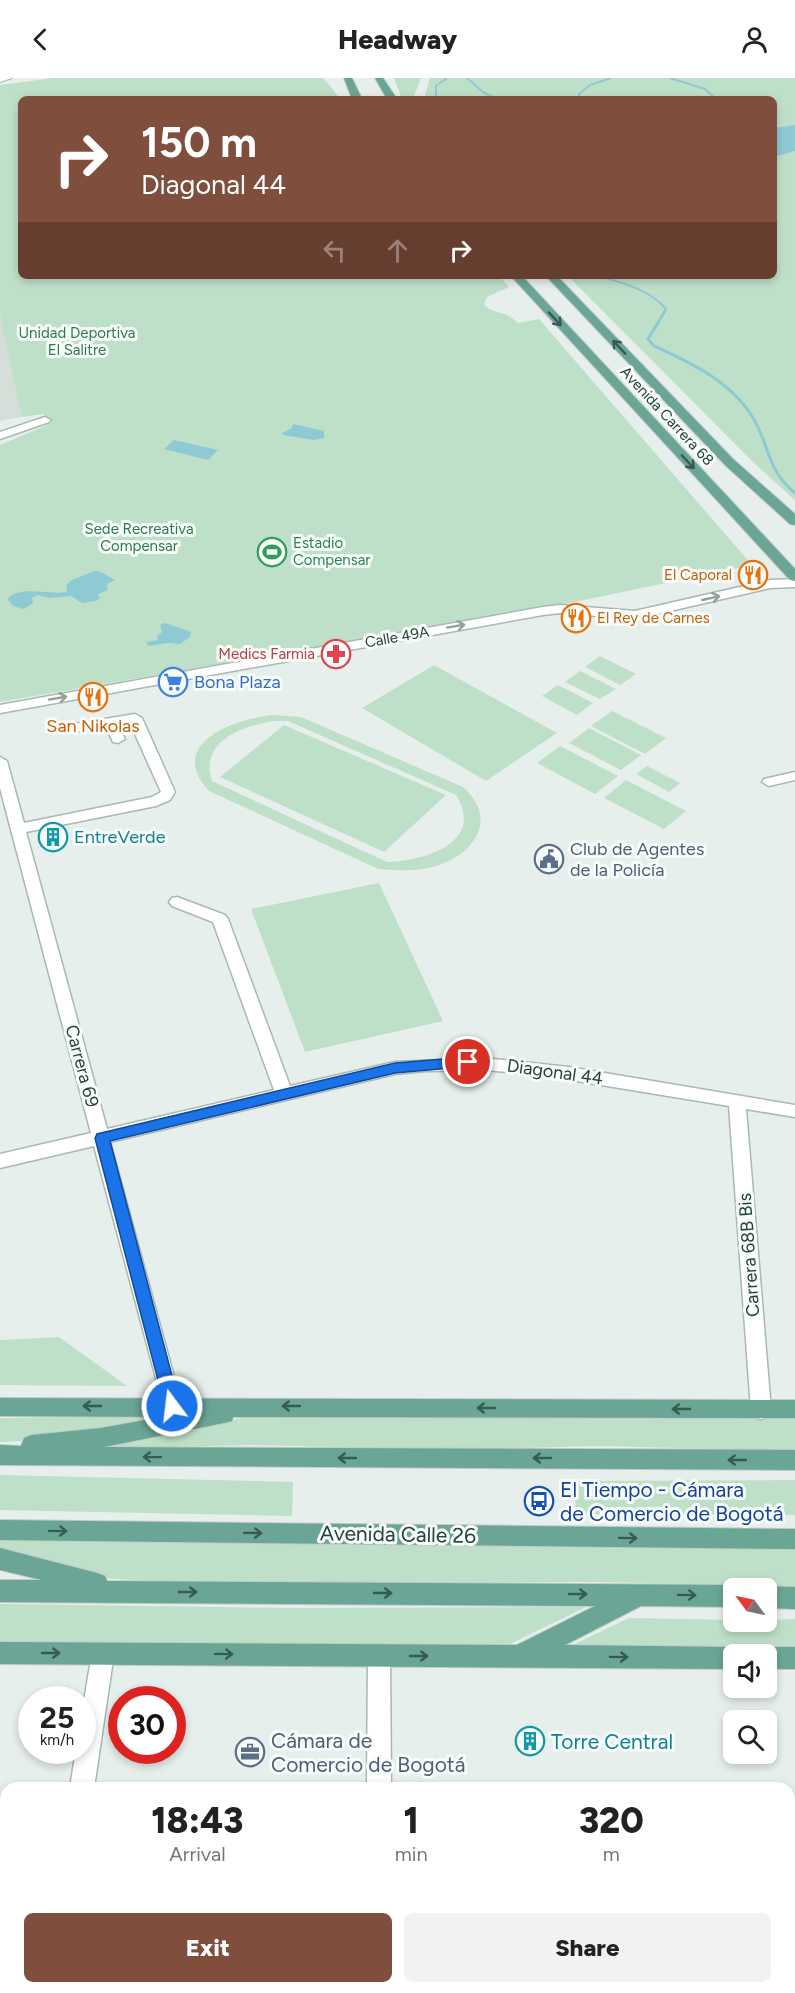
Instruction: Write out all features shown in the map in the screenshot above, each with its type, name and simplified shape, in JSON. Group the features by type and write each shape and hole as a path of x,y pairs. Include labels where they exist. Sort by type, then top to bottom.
{"main road":[{"path":"0,79 8,78"},
{"path":"343,78 349,82 356,96"},
{"path":"378,78 390,96"},
{"path":"390,78 396,96"},
{"name":"Avenida Carrera 68","path":"519,279 795,577"},
{"name":"Avenida Carrera 68","path":"554,279 729,462 795,521"},
{"path":"0,1448 101,1438 258,1406"},
{"path":"0,1407 795,1409"},
{"path":"0,1455 795,1460"},
{"name":"Avenida Calle 26","path":"0,1530 795,1539"},
{"path":"0,1559 130,1591"},
{"path":"0,1592 723,1596"},
{"path":"519,1656 640,1594"},
{"path":"777,1597 795,1598"},
{"path":"0,1653 723,1658"},
{"path":"777,1658 795,1658"}],"street":[{"path":"0,436 45,420"},
{"name":"Calle 49A","path":"0,709 543,610 560,609 635,615 770,584 795,583"},
{"path":"19,829 156,801 165,797 168,792 138,720 130,717 68,729"},
{"path":"110,721 118,740"},
{"name":"Carrera 69","path":"0,761 172,1406"},
{"path":"769,782 795,776"},
{"path":"177,902 220,919 284,1094"},
{"name":"Diagonal 44","path":"0,1161 395,1068 472,1062 546,1069 795,1111"},
{"name":"Carrera 68B Bis","path":"737,1101 761,1410"},
{"path":"83,1782 103,1653"},
{"path":"379,1655 379,1782"}],"shaded area":[{"path":"0,311 22,417 0,421"}],"green space":[{"name":"Sede Recreativa Compensar","path":"53,78 323,78 338,96 18,96 18,279 502,279 509,287 487,297 484,305 509,316 518,323 539,319 752,565 560,605 0,702 0,445 47,425 44,414 22,417 2,326 0,311 0,85"},
{"path":"394,78 421,78 414,96 401,96"},
{"path":"430,78 795,78 795,500 754,463 571,279 777,279 777,96 425,96"},
{"path":"600,656 636,674 620,685 585,667"},
{"path":"434,665 557,733 486,781 362,708"},
{"path":"580,671 616,689 600,699 565,682"},
{"path":"558,685 593,703 577,715 542,696"},
{"path":"612,711 666,738 645,754 591,726"},
{"path":"273,715 301,717 463,787 474,799 480,812 477,835 470,846 460,854 433,867 413,870 378,869 209,791 198,774 195,760 200,747 210,736 224,728 258,717","holes":["288,721 456,795 463,812 463,826 457,837 433,853 402,861 387,862 212,781 210,767 212,755 227,738 262,723"]},
{"path":"284,725 446,795 384,852 220,777"},
{"path":"589,728 641,755 621,770 569,743"},
{"path":"560,746 618,776 595,794 537,763"},
{"path":"647,766 680,783 669,792 636,774"},
{"path":"626,780 686,811 664,829 604,798"},
{"path":"379,883 443,1021 305,1052 251,909"},
{"path":"59,1337 127,1386 0,1385 0,1340"},
{"path":"158,1416 80,1435 0,1442 0,1418"},
{"path":"247,1417 795,1419 795,1451 600,1446 441,1450 253,1445 117,1448 116,1442"},
{"path":"0,1475 293,1482 292,1516 0,1510"},
{"path":"795,1480 795,1515 576,1514 574,1481"},
{"path":"0,1537 378,1545 795,1547 795,1586 777,1586 777,1578 723,1578 723,1585 599,1582 183,1583 101,1578 0,1552"},
{"path":"0,1604 296,1608 586,1607 506,1646 0,1642"},
{"path":"629,1618 723,1620 723,1632 777,1632 777,1620 795,1619 795,1652 777,1652 777,1644 723,1644 723,1652 560,1651"}],"water":[{"path":"795,125 795,151 777,156 777,128"},
{"path":"293,424 324,431 324,438 313,440 283,435 282,433 292,428"},
{"path":"174,440 218,450 208,460 164,449"},
{"path":"95,571 115,580 107,584 108,590 98,594 100,598 96,601 82,603 71,596 50,598 38,595 32,598 33,603 24,609 13,606 8,600 9,597 22,592 67,592 66,585 72,580"},
{"path":"165,623 191,632 190,637 180,644 149,646 146,642 158,640 157,636 162,632 160,625"}],"waterway":[{"path":"436,96 436,86 447,78"},
{"path":"467,78 491,96"},
{"path":"579,96 590,85 611,78"},
{"path":"670,78 705,89 713,96"},
{"path":"609,279 644,292 659,302 666,309 665,312"},
{"path":"665,311 648,339 654,346 709,374 722,383 744,405 759,428 779,476 795,493"}],"place":[{"name":"Estadio Compensar","path":"272,552"},
{"name":"El Caporal","path":"753,575"},
{"name":"El Rey de Carnes","path":"576,618"},
{"name":"Medics Farmia","path":"336,654"},
{"name":"Bona Plaza","path":"173,682"},
{"name":"San Nikolas","path":"93,697"},
{"name":"EntreVerde","path":"53,837"},
{"name":"Club de Agentes de la Policía","path":"549,859"},
{"name":"El Tiempo - Cámara de Comercio de Bogotá","path":"539,1501"},
{"name":"Torre Central","path":"530,1741"},
{"name":"Cámara de Comercio de Bogotá","path":"250,1752"}],"route":[{"path":"172,1406 102,1138 395,1068 468,1062"}],"park label":[{"name":"Unidad Deportiva El Salitre","path":"77,342"}]}
